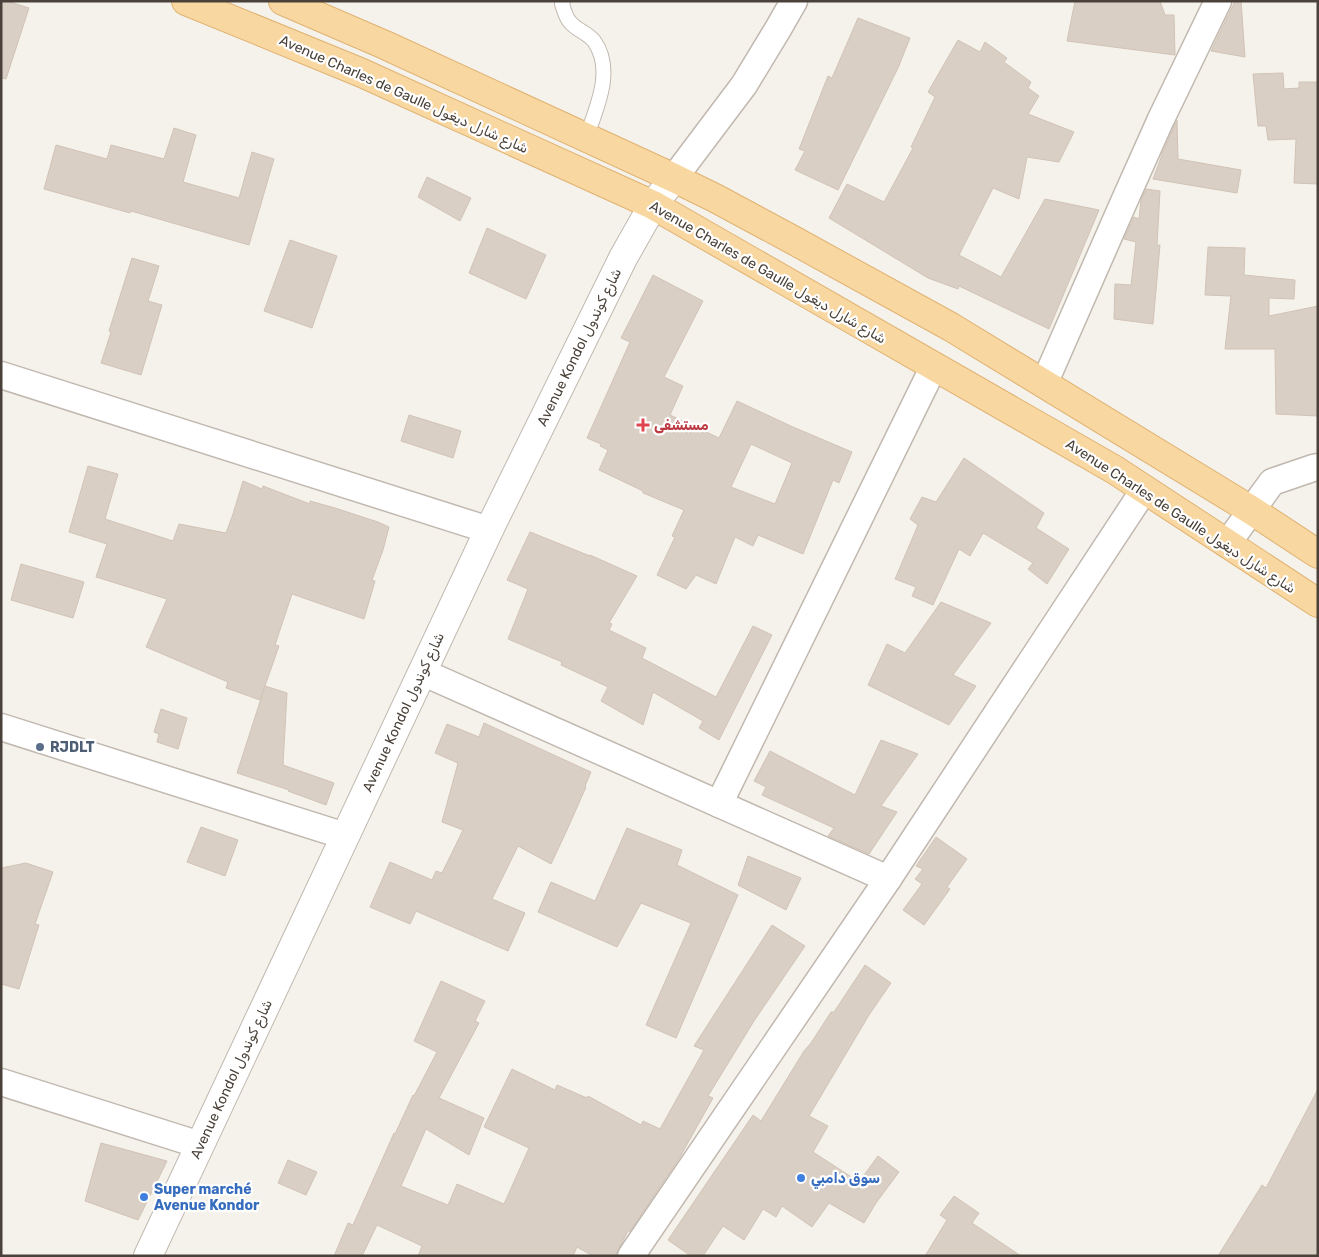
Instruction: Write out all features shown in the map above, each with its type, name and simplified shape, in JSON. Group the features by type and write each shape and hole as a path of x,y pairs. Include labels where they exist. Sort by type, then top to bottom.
{"main road":[{"name":"Avenue Charles de Gaulle شارع شارل ديغول","path":"186,1 362,73 653,205 1114,470 1318,604"},
{"path":"283,1 715,198 943,322 1251,510 1318,554"}],"street":[{"path":"674,178 744,84 794,1"},
{"path":"1044,384 1123,204 1218,1"},
{"name":"Avenue Kondol شارع كوندول","path":"148,1256 489,530 622,258 653,205 674,178"},
{"path":"719,804 934,366"},
{"path":"1,374 489,530"},
{"path":"1227,544 1272,482 1318,467"},
{"path":"631,1256 888,879 1144,490"},
{"path":"422,672 888,879"},
{"path":"1,727 345,836"},
{"path":"1,1082 200,1145"}],"lane":[{"path":"563,1 562,4 569,21 594,41 600,55 604,75 601,95 586,138"}],"building":[{"path":"1,1 29,8 6,79 1,78"},
{"path":"1075,1 1160,1 1165,15 1174,15 1175,55 1067,41"},
{"path":"1235,1 1241,1 1245,57 1211,51"},
{"path":"858,18 910,38 898,68 838,190 795,170 805,151 799,149 828,76 832,78"},
{"path":"958,40 980,52 985,42 1007,58 1004,62 1031,82 1028,88 1039,96 1028,114 1074,132 1059,162 1027,157 1019,199 993,188 959,255 1001,277 1045,199 1099,210 1049,329 959,286 958,289 928,278 829,218 847,184 884,202 913,148 911,147 935,97 928,92"},
{"path":"1283,73 1284,89 1299,88 1299,82 1318,82 1318,184 1294,183 1296,139 1268,140 1266,126 1258,126 1253,74"},
{"path":"1177,120 1178,159 1241,170 1237,193 1153,179"},
{"path":"174,128 196,135 183,182 239,198 252,152 274,159 249,245 131,211 130,213 44,189 56,145 107,159 111,145 164,159"},
{"path":"427,177 471,198 460,221 418,197"},
{"path":"1146,189 1160,191 1157,245 1160,245 1153,324 1114,319 1115,284 1131,285 1136,242 1124,239 1134,217 1139,219 1141,200"},
{"path":"487,228 546,255 526,299 469,273"},
{"path":"290,240 337,256 312,328 264,311"},
{"path":"1208,247 1245,248 1244,275 1295,280 1294,299 1269,298 1269,316 1318,306 1318,416 1276,414 1275,349 1225,349 1231,296 1205,295"},
{"path":"132,258 159,266 148,301 162,305 141,375 101,363"},
{"path":"653,275 703,301 664,377 683,386 670,415 719,438 737,401 852,452 839,483 833,480 803,554 758,535 753,546 735,537 716,584 696,575 686,589 657,575 675,537 672,536 684,510 643,493 643,491 599,470 608,450 600,446 601,444 587,438 630,342 621,338","holes":["751,444 792,463 775,504 731,487"]},
{"path":"409,415 461,431 453,458 401,441"},
{"path":"964,458 1044,513 1036,528 1069,549 1047,584 1028,569 1033,563 983,533 970,556 959,549 933,605 912,596 916,587 895,579 918,525 910,519 922,497 936,502"},
{"path":"88,466 118,474 105,519 173,541 179,524 226,533 243,481 262,489 263,486 310,504 310,501 335,508 389,527 372,580 375,581 364,619 292,594 275,645 279,646 260,700 226,688 228,682 146,647 167,599 96,577 107,544 69,532"},
{"path":"530,532 590,555 637,576 609,623 612,624 609,630 646,648 642,658 716,697 753,626 772,635 719,740 699,728 703,721 653,692 643,725 601,701 608,687 561,665 562,662 508,639 528,589 507,580"},
{"path":"21,564 84,582 73,618 11,600"},
{"path":"941,602 991,623 953,675 976,686 949,725 868,685 887,644 905,653"},
{"path":"265,686 287,693 283,765 334,783 326,805 289,790 237,773"},
{"path":"161,709 187,718 178,749 157,742 159,734 154,732"},
{"path":"484,723 591,772 551,864 518,846 492,899 525,913 508,951 416,911 410,924 370,907 390,862 432,880 436,871 442,873 463,830 442,822 458,763 435,753 447,724 479,737"},
{"path":"881,740 918,754 881,806 897,812 869,854 828,836 834,828 762,795 766,787 754,781 770,751 855,795"},
{"path":"201,827 238,840 225,876 187,862"},
{"path":"627,828 682,850 677,865 738,895 676,1038 646,1025 691,923 641,903 617,947 538,912 551,882 595,901"},
{"path":"936,837 967,859 947,887 950,889 924,925 903,910 922,884 915,879 923,869 916,866"},
{"path":"748,856 801,878 786,910 738,885"},
{"path":"26,863 53,872 35,924 39,925 19,989 1,984 1,868"},
{"path":"772,925 805,946 754,1021 708,1096 713,1098 680,1157 630,1231 628,1231 615,1256 593,1256 577,1247 573,1256 418,1256 422,1246 377,1225 362,1256 334,1256 348,1223 353,1225 394,1133 437,1052 414,1041 441,981 485,1001 475,1021 479,1023 439,1098 484,1118 469,1155 426,1129 401,1186 448,1205 457,1184 504,1204 529,1148 484,1127 512,1069 555,1090 557,1085 587,1098 588,1096 641,1125 643,1121 660,1129 704,1050 694,1046"},
{"path":"865,965 891,983 869,1015 809,1116 828,1126 813,1152 859,1182 878,1156 899,1172 864,1223 829,1203 812,1227 782,1206 776,1217 763,1209 744,1240 723,1226 703,1256 691,1256 668,1240 753,1115 761,1121 804,1051 831,1012 834,1012"},
{"path":"1318,1089 1318,1256 1218,1256 1262,1185 1266,1188"},
{"path":"101,1143 167,1161 138,1220 85,1201"},
{"path":"288,1160 317,1172 306,1195 278,1183"},
{"path":"954,1196 979,1213 972,1223 1021,1256 925,1256 947,1220 940,1215"}],"place":[{"name":"مستشفى","path":"643,425"},
{"name":"RJDLT","path":"40,747"},
{"name":"سوق دامبي","path":"801,1178"},
{"name":"Super marché Avenue Kondor","path":"144,1197"}]}
